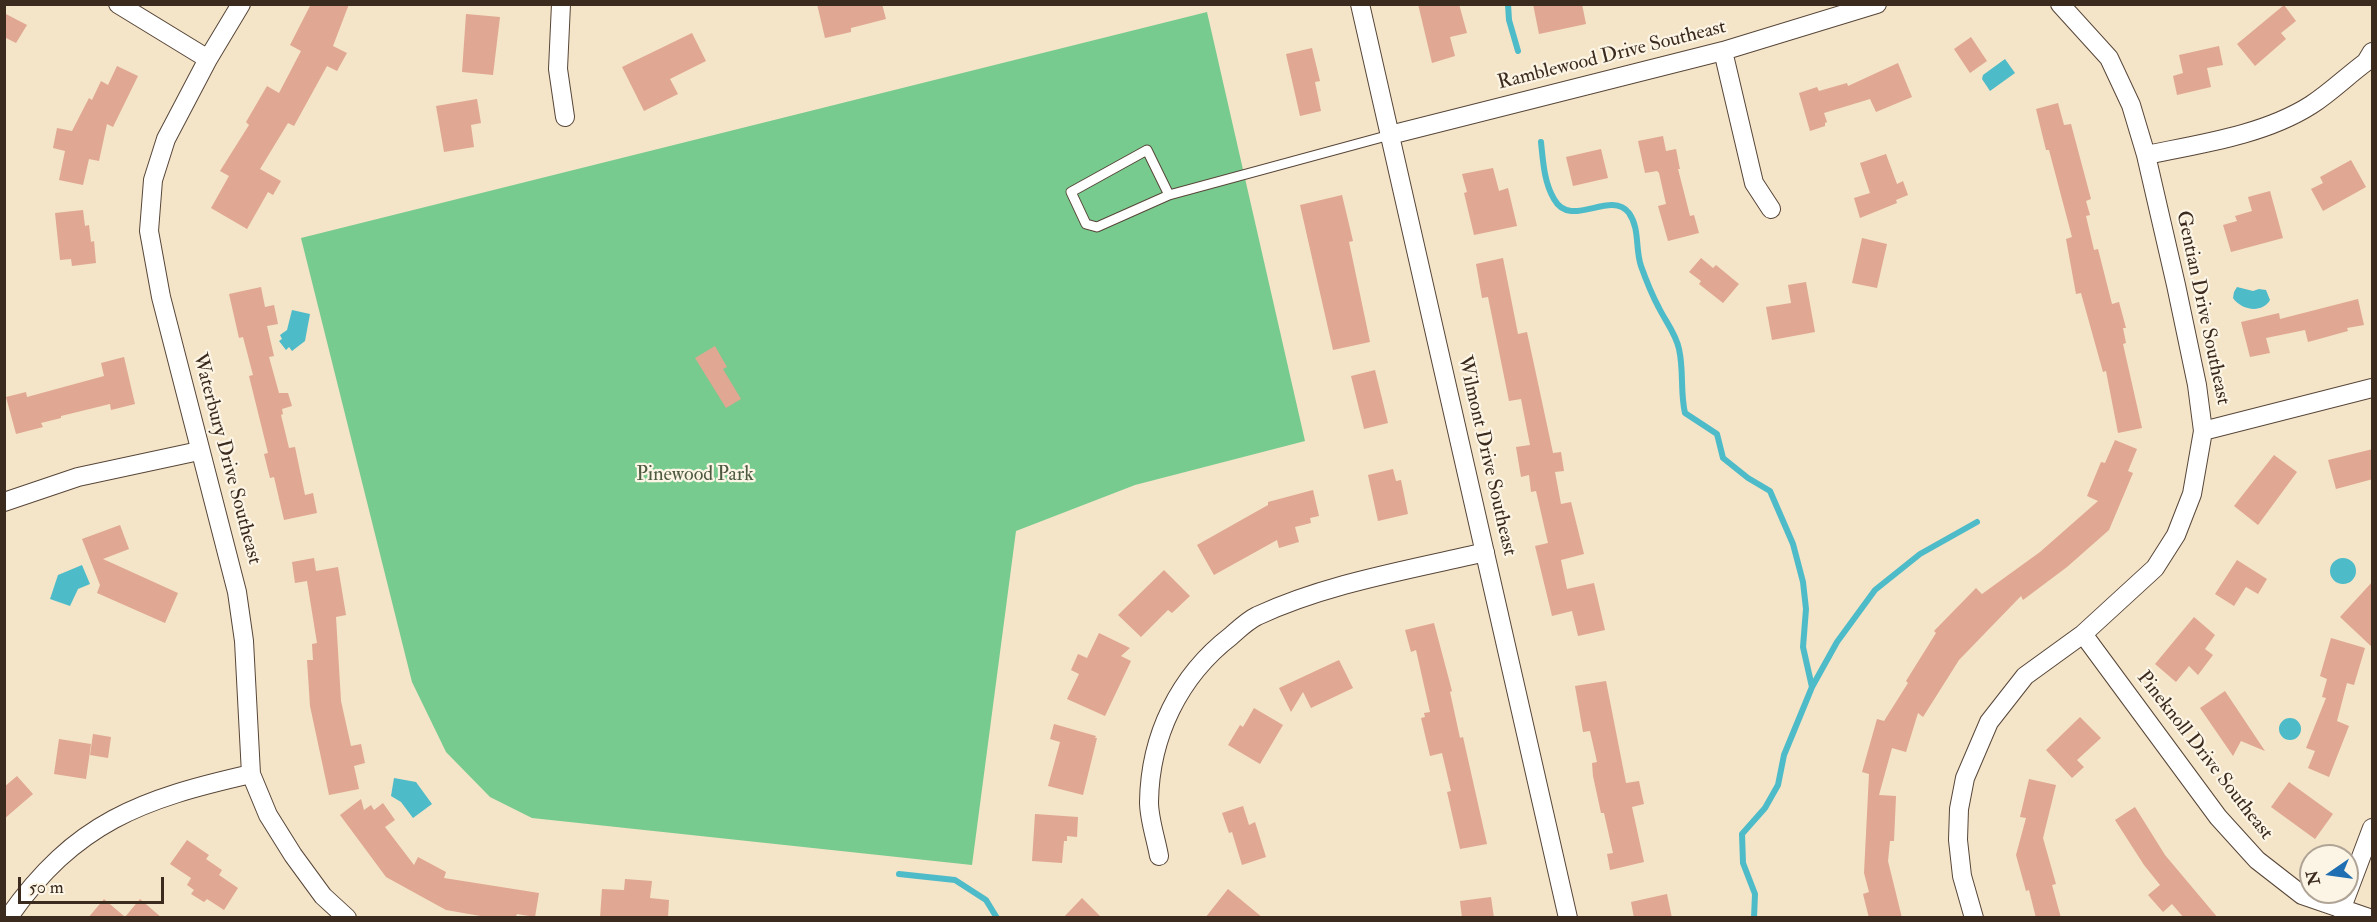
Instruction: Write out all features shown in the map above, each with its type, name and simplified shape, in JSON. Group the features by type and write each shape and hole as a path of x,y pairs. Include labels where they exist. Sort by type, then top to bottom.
{"street":[{"path":"118,4 208,58"},
{"name":"Waterbury Drive Southeast","path":"241,4 208,58 163,147 153,180 148,231 158,286 237,592 244,641 251,774 268,815 293,855 323,896 346,918"},
{"path":"561,4 558,69 565,117"},
{"name":"Wilmont Drive Southeast","path":"1360,4 1568,918"},
{"name":"Ramblewood Drive Southeast","path":"1390,135 1723,51 1877,4"},
{"name":"Gentian Drive Southeast","path":"1974,918 1962,876 1958,840 1959,809 1965,778 1989,722 2025,676 2083,634 2155,568 2176,535 2192,494 2203,431 2193,364 2146,154 2131,105 2109,58 2060,4"},
{"path":"1723,51 1754,183 1771,209"},
{"path":"2146,154 2230,138 2310,106 2366,62 2373,52"},
{"path":"2203,431 2373,388"},
{"path":"4,502 78,477 199,451"},
{"path":"1160,856 1149,804 1154,751 1178,693 1215,649 1254,617 1296,600 1485,552"},
{"name":"Pineknoll Drive Southeast","path":"2083,634 2218,817 2257,860 2302,895 2369,918"},
{"path":"8,918 23,896 55,860 81,838 118,815 165,796 251,774"},
{"path":"2342,910 2373,828"}],"lane":[{"path":"1168,195 1148,150 1071,192 1086,224 1096,227 1168,195 1390,135"}],"green space":[{"name":"Pinewood Park","path":"1207,12 1305,441 1135,485 1016,531 972,865 532,818 490,797 446,752 412,682 301,238"}],"water":[{"path":"2005,59 2015,73 1990,91 1982,79 1983,75"},
{"path":"2237,287 2253,291 2266,290 2270,300 2257,309 2246,308 2233,298"},
{"path":"292,310 310,314 305,341 292,351 289,347 286,350 279,341 282,339 280,335 287,330"},
{"path":"2343,558 2352,562 2356,571 2352,580 2343,584 2334,580 2330,571 2334,562"},
{"path":"82,565 90,584 78,589 70,606 50,599 58,575"},
{"path":"2290,718 2298,721 2301,729 2298,737 2290,740 2282,737 2279,729 2282,721"},
{"path":"394,778 416,782 432,804 413,818 401,802 391,796"}],"building":[{"path":"311,4 349,4 333,46 347,53 337,71 327,66 294,126 288,123 260,169 281,181 273,195 268,192 247,229 211,208 229,176 220,171 249,125 246,122 267,86 279,93 301,51 290,45"},
{"path":"817,4 882,4 886,19 851,28 851,32 825,38"},
{"path":"1418,4 1459,4 1467,33 1450,37 1455,56 1432,63"},
{"path":"1533,4 1582,4 1586,24 1539,34"},
{"path":"2284,5 2296,21 2281,33 2286,39 2255,66 2237,44"},
{"path":"4,13 27,25 16,43 4,37"},
{"path":"466,14 500,17 493,75 462,72"},
{"path":"692,33 706,61 670,79 678,94 644,111 622,67"},
{"path":"1971,37 1987,61 1970,73 1954,49"},
{"path":"2219,46 2223,65 2207,68 2211,87 2177,95 2173,76 2183,73 2179,55"},
{"path":"1312,48 1320,81 1315,82 1321,111 1300,116 1286,54"},
{"path":"1898,63 1912,97 1876,112 1870,99 1824,113 1827,122 1825,126 1810,131 1799,93 1817,87 1819,91 1847,83 1848,86"},
{"path":"117,66 138,76 113,127 107,124 99,161 89,159 83,185 59,180 65,151 53,148 57,128 72,131 89,98 92,100 101,81 108,85"},
{"path":"477,99 481,123 471,125 474,147 444,152 436,106"},
{"path":"2058,103 2064,125 2071,124 2091,199 2086,201 2090,215 2086,216 2094,250 2098,249 2112,304 2119,302 2126,328 2123,328 2126,343 2123,344 2142,428 2118,433 2106,371 2103,372 2081,293 2076,294 2066,239 2072,237 2036,109"},
{"path":"1663,136 1666,151 1676,149 1680,169 1678,169 1690,216 1694,215 1699,233 1668,241 1658,206 1666,204 1659,173 1657,171 1645,173 1638,141"},
{"path":"1601,149 1608,178 1573,186 1566,157"},
{"path":"1886,154 1897,184 1903,181 1908,195 1896,200 1897,203 1860,218 1854,198 1870,193 1860,163"},
{"path":"2351,160 2366,187 2323,211 2311,189 2323,183 2320,177"},
{"path":"1493,168 1499,191 1508,188 1517,226 1474,235 1462,174"},
{"path":"2270,191 2283,238 2231,252 2223,225 2237,221 2235,216 2252,211 2248,197"},
{"path":"1342,195 1353,241 1349,242 1370,342 1333,350 1300,205"},
{"path":"83,210 85,226 89,225 91,242 94,241 96,263 72,266 71,259 60,260 55,213"},
{"path":"1862,238 1887,244 1877,288 1852,283"},
{"path":"1503,258 1518,334 1527,332 1553,453 1561,452 1564,471 1555,472 1561,504 1571,502 1584,554 1561,560 1567,589 1594,583 1605,630 1578,636 1572,611 1552,616 1535,546 1548,543 1536,491 1531,492 1529,475 1521,477 1516,447 1530,445 1521,399 1509,401 1488,297 1482,298 1476,264"},
{"path":"1701,258 1713,268 1716,265 1739,284 1723,303 1699,284 1701,281 1689,272"},
{"path":"1806,282 1815,332 1772,340 1766,307 1791,303 1788,285"},
{"path":"261,287 265,307 274,305 278,324 267,326 274,356 269,357 279,393 288,393 292,406 282,409 283,414 281,415 289,448 295,447 305,495 313,493 317,513 284,520 274,477 270,478 264,454 268,453 249,376 253,375 243,337 239,338 229,294"},
{"path":"2358,299 2364,325 2347,328 2348,331 2308,342 2305,330 2266,338 2270,353 2250,357 2241,322 2279,313 2280,319"},
{"path":"715,346 727,367 723,369 741,399 726,408 695,358"},
{"path":"124,357 135,404 111,410 110,404 61,416 61,418 41,423 43,427 16,434 6,397 26,392 27,397 104,376 101,363"},
{"path":"1375,370 1388,423 1364,429 1351,376"},
{"path":"2115,440 2137,449 2128,471 2133,473 2109,530 2067,567 2023,600 2021,596 1959,660 1923,717 1918,713 1906,752 1892,748 1879,795 1896,796 1894,841 1890,841 1888,861 1902,918 1869,918 1863,894 1869,892 1864,873 1869,774 1862,772 1877,719 1884,721 1936,633 1934,631 1976,588 1982,594 2040,552 2098,501 2087,496 2101,462 2105,463"},
{"path":"2373,449 2373,479 2336,489 2328,460"},
{"path":"2274,455 2297,472 2258,525 2234,506"},
{"path":"1393,469 1396,481 1401,480 1408,514 1378,521 1368,475"},
{"path":"1313,490 1319,516 1310,518 1311,523 1295,527 1299,542 1279,548 1277,540 1214,575 1197,545 1268,505 1268,502"},
{"path":"120,525 129,549 103,559 178,593 165,623 97,593 100,585 82,539"},
{"path":"314,558 316,571 338,567 346,615 336,617 341,701 351,746 361,744 365,763 354,766 359,789 329,795 310,706 307,660 313,660 312,644 317,643 307,581 295,583 292,562"},
{"path":"2237,560 2267,579 2258,594 2246,587 2234,606 2215,594"},
{"path":"1164,570 1190,596 1172,613 1168,610 1141,637 1118,615"},
{"path":"2373,581 2373,648 2340,617"},
{"path":"2194,617 2215,635 2205,649 2213,655 2198,675 2189,666 2176,682 2155,664"},
{"path":"1434,623 1487,844 1460,849 1447,792 1451,791 1442,753 1430,756 1421,718 1425,717 1424,713 1430,712 1416,650 1411,652 1405,630"},
{"path":"1099,633 1130,648 1121,656 1131,661 1105,716 1067,699 1079,674 1071,670 1078,654 1087,658"},
{"path":"2331,638 2365,648 2354,685 2347,683 2337,721 2349,726 2329,777 2308,768 2315,751 2306,748 2326,698 2322,697 2327,679 2320,676"},
{"path":"1339,660 1353,688 1311,708 1303,692 1291,712 1279,688"},
{"path":"1606,681 1626,783 1639,781 1644,804 1632,807 1644,862 1610,870 1607,854 1613,853 1593,776 1592,763 1597,762 1590,731 1583,732 1575,686"},
{"path":"2225,691 2265,751 2241,741 2233,756 2200,708"},
{"path":"1254,708 1283,725 1260,764 1228,745 1240,725 1243,727"},
{"path":"2080,717 2101,738 2077,760 2084,767 2072,778 2046,750"},
{"path":"1054,724 1097,738 1083,795 1048,786 1060,742 1050,739"},
{"path":"93,734 111,737 108,758 90,755"},
{"path":"59,739 91,744 86,779 54,774"},
{"path":"17,776 33,794 4,819 4,787"},
{"path":"2029,779 2056,785 2043,838 2056,884 2052,885 2061,918 2036,918 2029,890 2026,891 2016,855 2026,818 2020,817"},
{"path":"2289,782 2333,814 2315,839 2271,807"},
{"path":"361,799 364,810 371,805 374,810 383,803 395,820 385,827 414,865 418,857 446,872 444,878 539,893 535,917 517,914 515,918 492,918 446,910 386,877 340,815"},
{"path":"1243,806 1249,825 1255,822 1266,857 1242,865 1232,832 1229,833 1222,813"},
{"path":"2135,807 2165,855 2218,918 2184,918 2172,904 2163,912 2148,895 2160,885 2115,820"},
{"path":"1035,814 1078,817 1077,837 1067,836 1067,841 1064,841 1062,863 1032,861"},
{"path":"187,840 209,855 206,859 222,870 219,875 238,888 224,910 207,899 204,902 191,894 194,890 187,885 191,878 170,864"},
{"path":"625,879 652,881 650,898 669,900 668,918 600,918 602,889 624,890"},
{"path":"1228,889 1263,918 1205,918"},
{"path":"1667,894 1672,918 1634,918 1631,902"},
{"path":"1491,897 1494,918 1462,918 1460,901"},
{"path":"1082,898 1102,918 1063,918"},
{"path":"104,899 125,917 140,899 162,918 88,918"}],"waterway":[{"path":"1508,4 1509,20 1518,51"},
{"path":"1541,142 1548,186 1561,208 1580,211 1612,205 1621,207 1629,213 1635,226 1639,259 1643,271 1678,344 1685,413 1717,434 1723,458 1748,478 1770,491 1793,544 1803,582 1806,609 1803,647 1812,687"},
{"path":"1754,918 1755,894 1743,863 1742,834 1765,808 1778,785 1784,755 1812,687 1837,642 1875,590 1920,554 1977,522"},
{"path":"899,874 955,880 986,900 997,918"}]}
